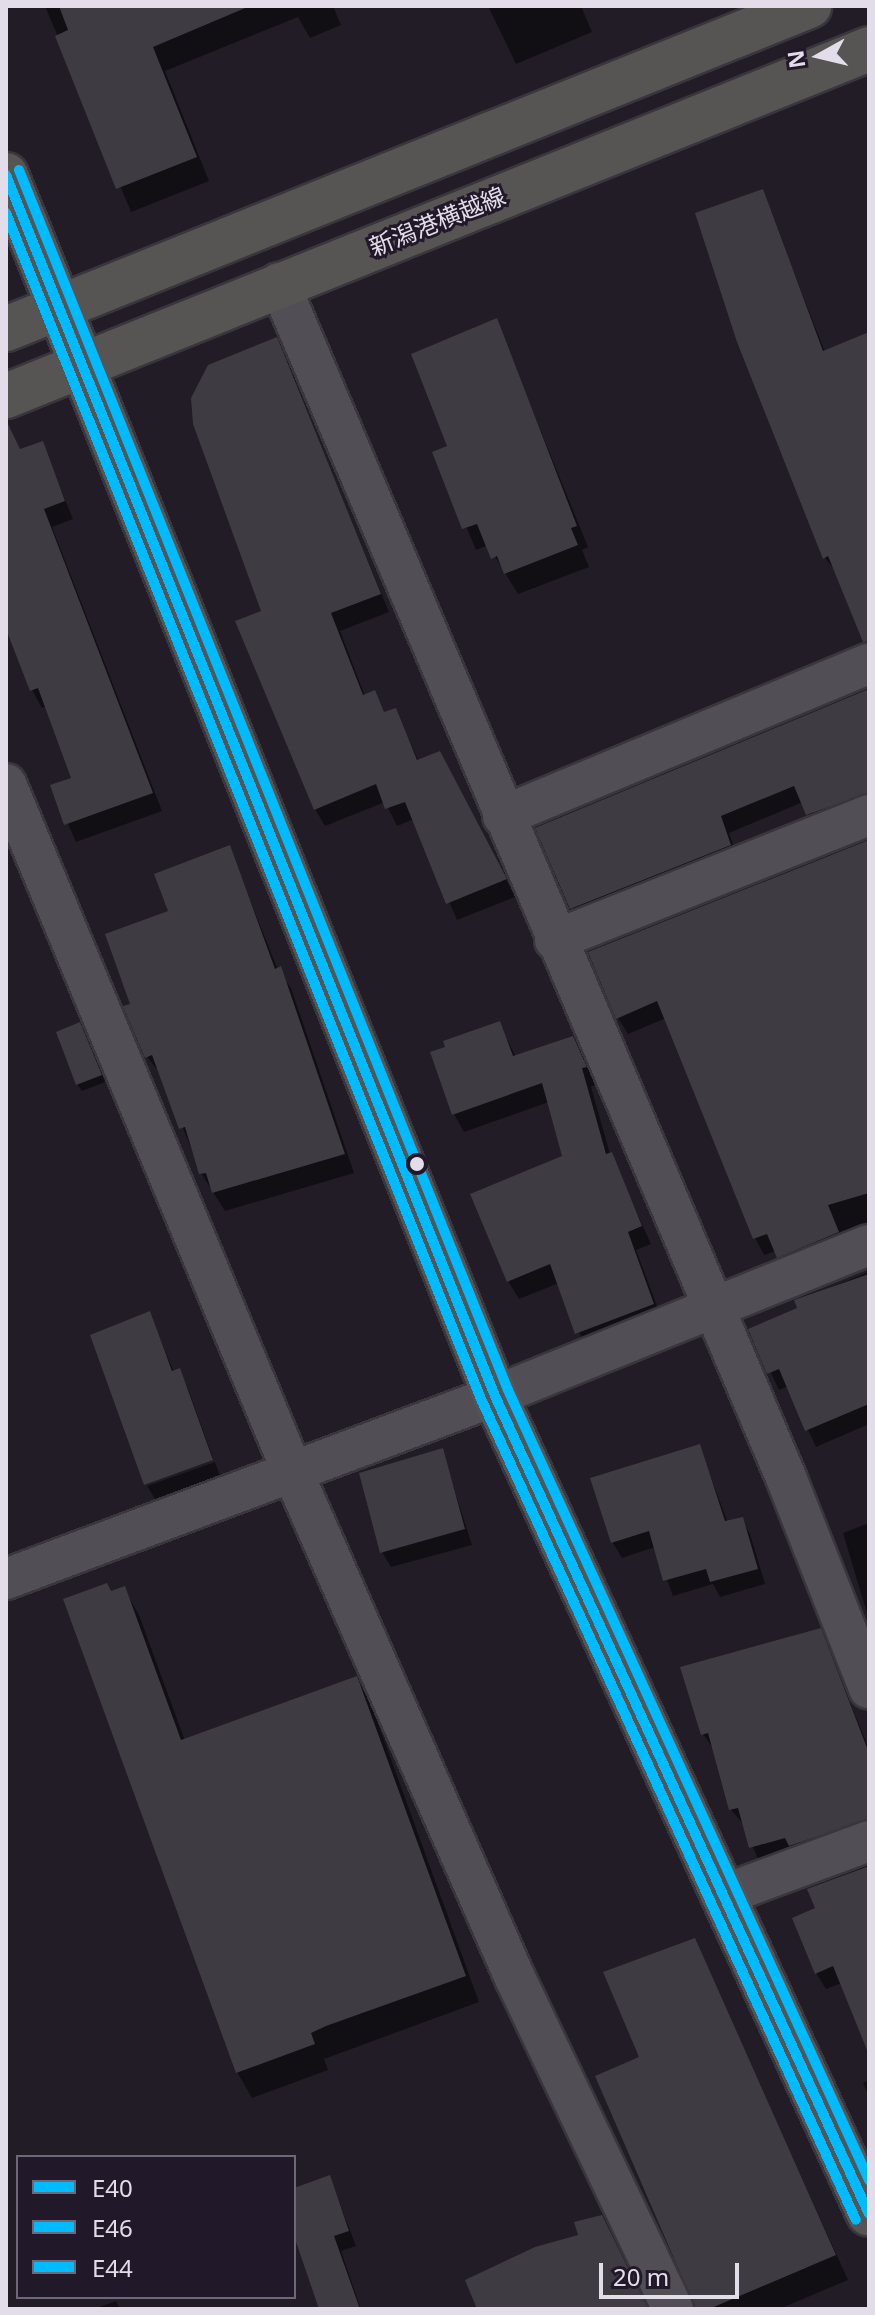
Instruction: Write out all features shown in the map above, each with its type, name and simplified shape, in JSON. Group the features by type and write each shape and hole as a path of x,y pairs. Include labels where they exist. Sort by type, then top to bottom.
{"main road":[{"path":"6,329 809,6"},
{"name":"新潟港横越線","path":"6,396 86,367 279,283 869,49"},
{"path":"6,175 63,308 495,1396 869,2214"}],"street":[{"path":"279,283 710,1309 787,1480 866,1671"},
{"path":"503,816 869,664"},
{"path":"6,784 293,1473 515,1978 673,2309"},
{"path":"555,940 869,815"},
{"path":"6,1579 495,1396 869,1245"},
{"path":"723,1895 869,1841"}],"building":[{"path":"59,6 250,6 153,47 197,157 116,189 55,36 68,30"},
{"path":"763,189 823,351 869,332 869,641 863,642 828,556 823,559 737,342 695,213"},
{"path":"497,318 577,526 571,528 578,545 504,574 497,556 491,559 477,524 462,529 432,452 447,446 411,354"},
{"path":"277,337 381,594 331,613 363,695 375,690 384,712 396,708 417,760 440,751 507,879 446,904 405,802 385,809 376,784 314,810 235,621 261,611 193,424 191,398 208,365"},
{"path":"6,420 20,449 43,441 65,501 44,509 153,793 64,825 50,785 71,778 38,688 30,691 6,629"},
{"path":"869,689 869,793 806,815 794,786 721,816 731,845 570,909 535,828"},
{"path":"869,840 869,1193 828,1205 839,1232 777,1258 767,1234 753,1239 657,1001 616,1019 588,952"},
{"path":"230,845 275,969 281,966 345,1154 212,1193 206,1173 199,1174 185,1127 179,1129 152,1055 145,1058 123,1006 130,1004 105,934 168,911 154,874"},
{"path":"500,1021 513,1056 573,1036 587,1067 582,1068 606,1154 612,1152 642,1226 628,1232 654,1304 575,1334 550,1264 507,1282 470,1194 562,1156 542,1083 452,1115 430,1052 445,1047 443,1041"},
{"path":"80,1022 102,1075 76,1085 56,1032"},
{"path":"869,1274 869,1404 805,1431 779,1369 767,1374 748,1329 797,1308 794,1300"},
{"path":"150,1311 172,1371 180,1368 213,1460 144,1485 90,1335"},
{"path":"700,1444 725,1521 743,1517 758,1569 710,1582 706,1569 663,1581 649,1531 611,1543 590,1478"},
{"path":"443,1448 465,1529 380,1553 359,1473"},
{"path":"107,1583 111,1591 125,1586 181,1740 357,1676 466,1976 326,2026 311,2033 315,2044 236,2073 63,1599"},
{"path":"821,1628 869,1753 869,1819 789,1846 785,1838 749,1848 738,1808 729,1810 708,1733 701,1735 680,1667"},
{"path":"869,1866 867,2050 833,1966 815,1974 792,1918 815,1908 807,1889"},
{"path":"695,1938 836,2255 709,2309 696,2309 595,2076 639,2057 603,1972"},
{"path":"330,2175 349,2231 334,2236 360,2309 319,2309 296,2242 296,2187"},
{"path":"602,2215 648,2309 477,2309 465,2280 535,2247 578,2235 574,2222"}],"transit line":[{"name":"E44","path":"19,170 508,1390 869,2180"},
{"name":"E40","path":"6,175 495,1396 869,2214"},
{"name":"E46","path":"6,213 482,1401 856,2220"}]}
